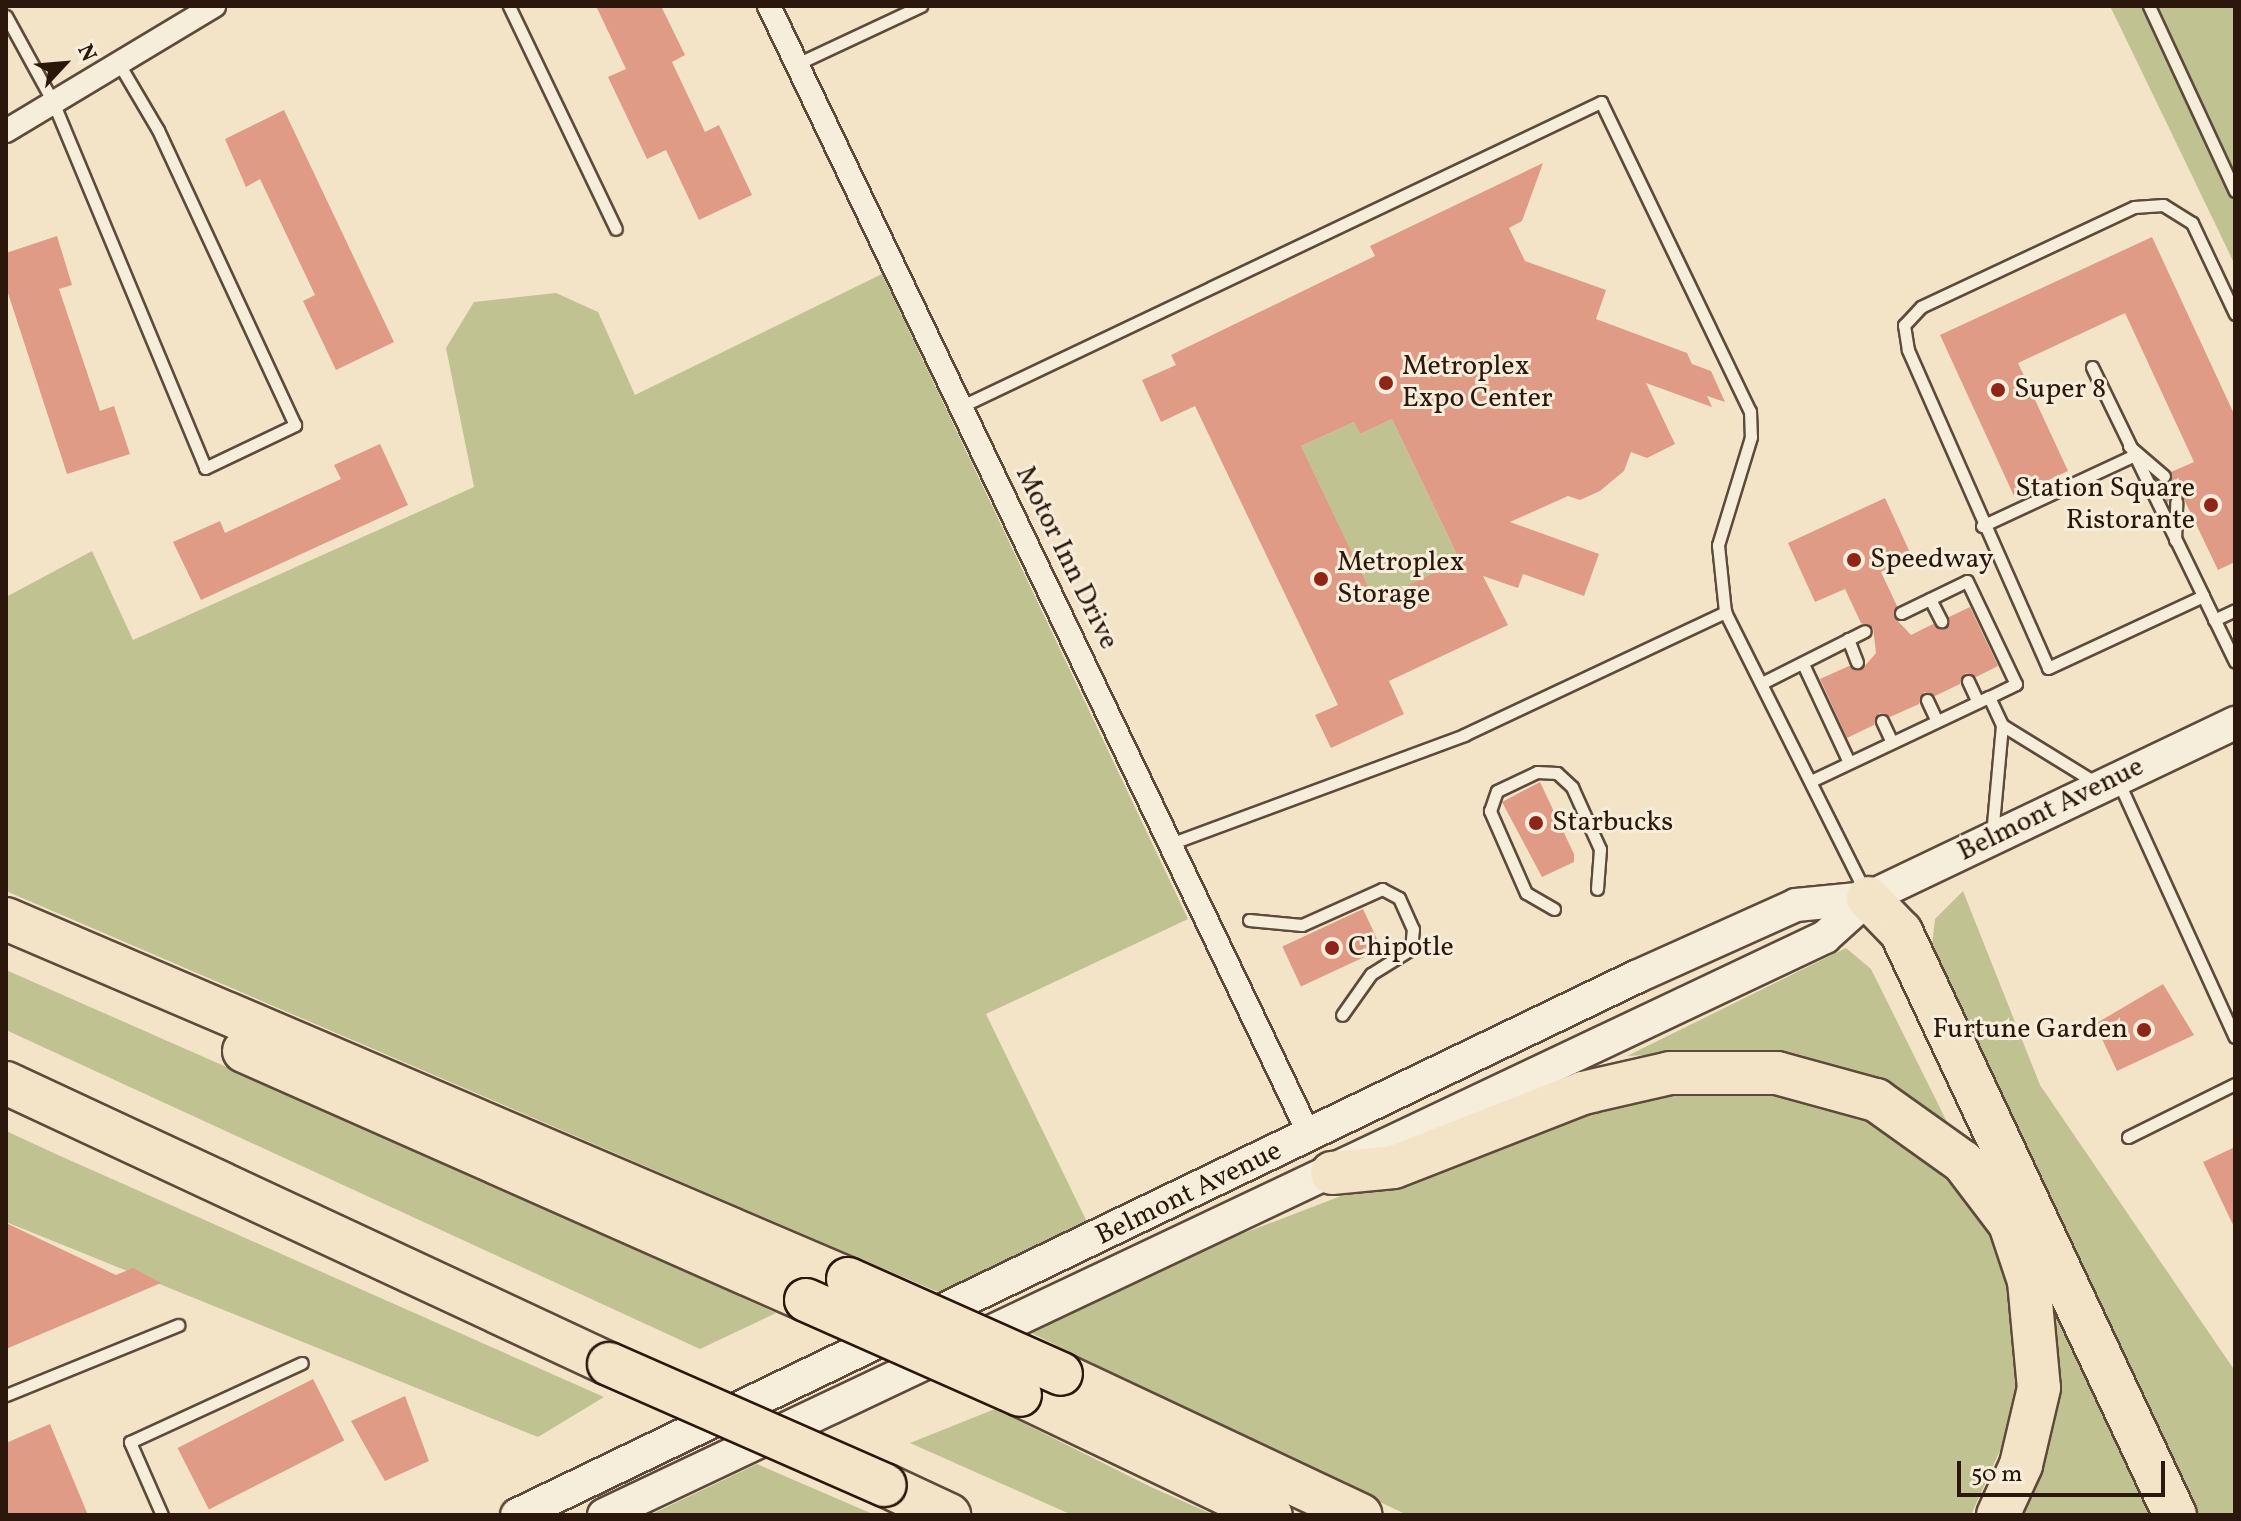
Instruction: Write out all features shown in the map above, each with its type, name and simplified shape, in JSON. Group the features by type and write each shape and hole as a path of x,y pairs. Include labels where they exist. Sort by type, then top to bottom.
{"highway":[{"path":"1868,898 1878,944 2010,1224 2029,1281 2039,1388 2021,1465 1998,1515"},
{"path":"1868,898 1901,932 2175,1515"},
{"path":"6,919 848,1279 1061,1374 1360,1515"},
{"path":"6,946 1020,1395 1271,1515"},
{"path":"1332,1173 1394,1167 1583,1093 1670,1073 1777,1073 1853,1092 1913,1120 1963,1162 2010,1224"},
{"path":"6,1083 609,1364 949,1515"}],"main road":[{"name":"Belmont Avenue","path":"604,1515 1825,937 1868,898 2235,723"},
{"name":"Belmont Avenue","path":"532,1512 1796,905 1868,898"}],"street":[{"path":"6,131 214,6"},
{"name":"Motor Inn Drive","path":"769,6 1310,1136"}],"lane":[{"path":"509,6 616,229"},
{"path":"797,64 921,6"},
{"path":"2149,6 2235,191"},
{"path":"6,16 53,102 205,468 295,425 158,130 118,62"},
{"path":"960,407 1601,102 1750,411 1751,437 1718,545 1725,612 1868,898"},
{"path":"2203,596 2048,668 1982,526 1908,350 1904,325 1921,307 2134,207 2163,205 2192,223 2235,314"},
{"path":"2092,367 2130,451 2235,662"},
{"path":"1982,526 2130,451"},
{"path":"2130,451 2164,476"},
{"path":"2175,541 2176,502"},
{"path":"1811,781 2016,684 1967,581 1901,613"},
{"path":"1930,599 1941,621"},
{"path":"2214,620 2235,610"},
{"path":"1170,844 1464,735 1725,612"},
{"path":"1762,683 1865,631"},
{"path":"1848,639 1857,662"},
{"path":"1803,664 1849,762"},
{"path":"1968,681 2002,725 2110,782 2235,1037"},
{"path":"1927,700 1937,721"},
{"path":"1882,721 1892,742"},
{"path":"1992,839 2002,725"},
{"path":"1554,909 1526,893 1490,811 1497,791 1537,772 1557,773 1572,787 1600,849 1597,889"},
{"path":"1249,920 1302,925 1382,889 1399,898 1413,929 1411,949 1371,974 1342,1015"},
{"path":"2128,1137 2235,1084"},
{"path":"6,1395 178,1325"},
{"path":"162,1515 130,1442 302,1363"}],"green space":[{"path":"2110,6 2235,6 2235,265 2170,130"},
{"path":"882,274 1188,919 986,1014 1087,1222 938,1292 6,891 6,597 92,551 133,640 474,487 446,348 474,302 556,293 598,312 635,395"},
{"path":"1392,419 1460,561 1382,617 1301,446 1354,422 1360,434"},
{"path":"1963,891 2040,1085 2235,1371 2235,1515 2198,1515 1931,954 1935,919"},
{"path":"1846,948 1871,969 1953,1134 1909,1100 1852,1071 1713,1052 1627,1056"},
{"path":"6,970 776,1313 700,1349 6,1030"},
{"path":"1678,1087 1804,1093 1856,1112 1907,1140 1984,1219 2007,1275 2021,1368 2011,1426 1971,1515 1407,1515 1031,1333 1213,1245 1518,1128"},
{"path":"6,1131 604,1397 538,1437 6,1222"},
{"path":"2061,1295 2163,1515 2013,1515 2049,1302"},
{"path":"995,1409 1214,1515 1072,1515 910,1443"},
{"path":"757,1464 875,1515 650,1515"}],"building":[{"path":"596,6 661,6 685,55 672,62 705,132 719,125 752,195 699,220 666,150 647,159 608,77 626,69"},
{"path":"284,110 394,342 336,370 303,301 315,295 260,179 246,187 225,139"},
{"name":"Metroplex Expo Center","path":"1543,163 1522,221 1509,228 1525,261 1606,290 1596,319 1687,353 1692,364 1711,371 1725,402 1707,396 1712,407 1646,383 1675,444 1647,458 1631,452 1624,471 1600,491 1580,500 1568,496 1510,522 1599,554 1584,596 1523,574 1518,588 1483,576 1508,625 1389,681 1404,714 1331,748 1315,715 1338,705 1195,406 1161,422 1142,380 1176,365 1171,355 1375,256 1370,246","holes":["1392,419 1460,561 1375,601 1301,446 1354,422 1360,434"]},
{"path":"57,236 72,285 59,289 100,411 114,406 130,454 67,474 6,287 6,253"},
{"name":"Super 8","path":"2152,237 2235,416 2235,562 2218,570 2183,497 2173,494 2167,503 2157,481 2168,484 2171,472 2194,462 2125,313 2018,363 2068,471 2014,496 1940,335"},
{"path":"380,444 408,505 201,600 173,542 220,521 225,533 341,479 334,465"},
{"path":"1885,498 1912,557 1881,572 1897,606 1894,617 1911,635 1933,624 1944,629 1949,617 1970,607 1998,666 1976,677 1965,673 1960,684 1935,696 1924,692 1919,704 1890,717 1879,713 1874,725 1847,738 1820,679 1849,666 1863,668 1876,653 1873,628 1861,623 1845,589 1815,602 1788,543"},
{"name":"Starbucks","path":"1540,782 1574,854 1574,862 1542,877 1502,802"},
{"name":"Chipotle","path":"1363,909 1382,949 1301,986 1282,947"},
{"name":"Furtune Garden","path":"2163,984 2194,1035 2117,1071 2095,1024"},
{"path":"2235,1147 2235,1229 2203,1162"},
{"path":"6,1223 116,1275 133,1268 161,1283 6,1349"},
{"path":"313,1379 344,1440 209,1509 178,1448"},
{"path":"405,1396 429,1461 385,1481 351,1421"},
{"path":"50,1424 88,1515 6,1515 6,1443"}],"place":[{"name":"Metroplex Expo Center","path":"1386,383"},
{"name":"Super 8","path":"1998,390"},
{"name":"Station Square Ristorante","path":"2211,505"},
{"name":"Speedway","path":"1854,560"},
{"name":"Metroplex Storage","path":"1321,579"},
{"name":"Starbucks","path":"1536,823"},
{"name":"Chipotle","path":"1332,948"},
{"name":"Furtune Garden","path":"2144,1030"}]}
